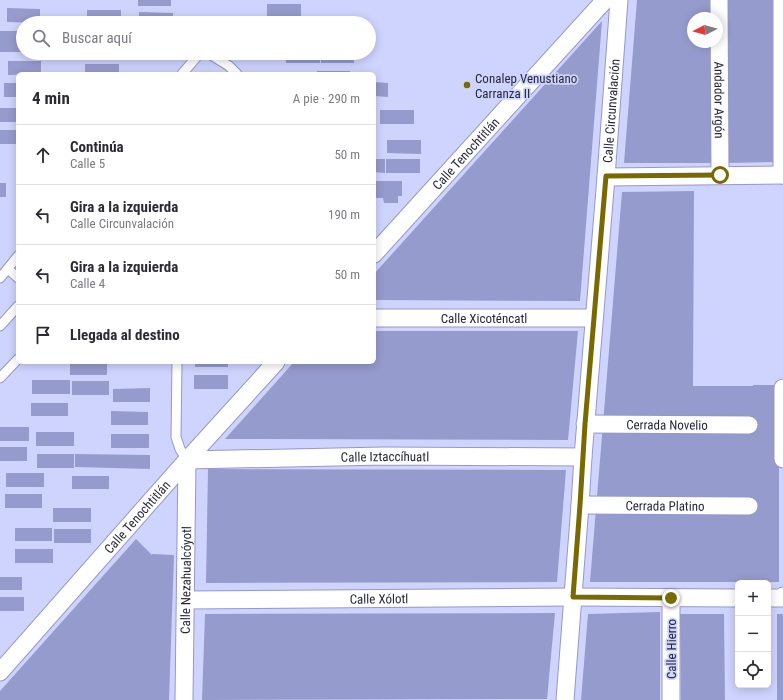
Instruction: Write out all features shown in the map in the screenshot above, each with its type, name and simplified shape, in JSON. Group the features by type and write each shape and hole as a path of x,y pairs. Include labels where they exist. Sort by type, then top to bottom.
{"street":[{"name":"Calle Tenochtitlán","path":"376,252 605,0"},
{"name":"Calle Circunvalación","path":"565,700 585,424 619,0"},
{"name":"Andador Argón","path":"718,0 720,175"},
{"path":"606,176 782,175 782,0"},
{"name":"Calle Xicoténcatl","path":"376,318 594,318"},
{"name":"Calle Tenochtitlán","path":"0,672 187,460 274,364"},
{"path":"783,388 783,459"},
{"name":"Cerrada Novelio","path":"585,424 749,425"},
{"name":"Calle Iztaccíhuatl","path":"187,460 384,456 583,457"},
{"name":"Calle Nezahualcóyotl","path":"184,700 187,460"},
{"name":"Cerrada Platino","path":"580,505 749,506"},
{"name":"Calle Xólotl","path":"186,600 573,597 735,598"},
{"path":"771,598 783,597"},
{"name":"Calle Hierro","path":"671,598 671,700"}],"lane":[{"path":"184,72 194,60"},
{"path":"219,60 235,72"},
{"path":"0,278 16,259"},
{"path":"8,269 16,276"},
{"path":"0,326 16,308"},
{"path":"0,378 16,361"},
{"path":"177,364 176,437 180,449 187,460"}],"building":[{"path":"138,0 171,0 171,6 138,6"},
{"path":"637,0 714,0 714,12 687,12 687,48 714,48 715,163 624,163"},
{"path":"723,0 778,0 778,162 724,163"},
{"path":"267,4 301,4 301,16 267,16"},
{"path":"7,8 40,9 40,16 16,16 16,22 7,22"},
{"path":"87,10 121,10 121,16 87,16"},
{"path":"139,12 173,13 173,16 139,16"},
{"path":"602,21 580,301 376,300 376,272"},
{"path":"0,31 16,31 16,52 0,52"},
{"path":"286,60 320,60 320,63 286,63"},
{"path":"321,60 354,60 354,63 321,63"},
{"path":"8,61 41,61 41,72 16,72 16,75 8,75"},
{"path":"85,64 119,64 119,72 85,72"},
{"path":"317,71 350,71 350,72"},
{"path":"376,82 388,83 388,97 376,96"},
{"path":"4,83 16,83 16,97 4,97"},
{"path":"0,108 16,108 16,122 0,122"},
{"path":"380,110 414,110 414,124 380,124"},
{"path":"0,130 16,130 16,144 0,144"},
{"path":"387,140 421,140 421,154 387,153"},
{"path":"376,159 385,159 385,173 376,172"},
{"path":"386,159 420,159 420,173 386,173"},
{"path":"376,181 402,181 402,196 398,196 398,203 384,203 383,198 376,198"},
{"path":"0,183 6,183 6,197 0,197"},
{"path":"694,191 693,386 779,385 779,582 771,582 771,580 735,580 735,582 590,582 622,192"},
{"path":"376,331 578,331 568,440 225,439 292,364 376,364"},
{"path":"70,364 107,364 107,375 70,375"},
{"path":"195,364 228,364 228,367 195,367"},
{"path":"194,375 228,375 228,389 194,389"},
{"path":"32,380 70,380 70,394 32,394"},
{"path":"72,381 109,381 109,395 72,395"},
{"path":"150,388 150,402 113,402 113,389"},
{"path":"31,403 68,403 68,416 31,416"},
{"path":"111,411 148,412 148,425 111,425"},
{"path":"0,427 29,427 29,441 0,441"},
{"path":"36,432 74,432 74,446 36,446"},
{"path":"111,434 149,434 149,448 111,448"},
{"path":"0,447 27,447 27,461 0,461"},
{"path":"37,454 74,454 74,468 37,468"},
{"path":"75,454 150,455 150,469 75,467"},
{"path":"208,469 566,470 557,582 206,583"},
{"path":"6,473 44,473 44,487 6,487"},
{"path":"72,476 109,476 109,489 72,489"},
{"path":"5,494 42,494 42,508 5,508"},
{"path":"53,508 91,508 91,522 53,522"},
{"path":"15,528 52,528 52,541 15,541"},
{"path":"54,529 91,529 91,543 54,543"},
{"path":"136,539 152,555 174,555 169,700 0,700 0,691"},
{"path":"15,549 53,549 53,563 15,563"},
{"path":"0,577 22,577 22,590 0,590"},
{"path":"0,597 24,597 24,611 0,611"},
{"path":"660,612 660,700 581,700 588,614"},
{"path":"555,613 547,699 202,700 205,614"},
{"path":"680,614 724,614 725,700 681,700"},
{"path":"777,614 783,614 783,700 777,700"}],"place":[{"name":"Conalep Venustiano Carranza II","path":"467,85"}],"route":[{"path":"671,598 573,597 585,424 606,176 720,175"}]}
